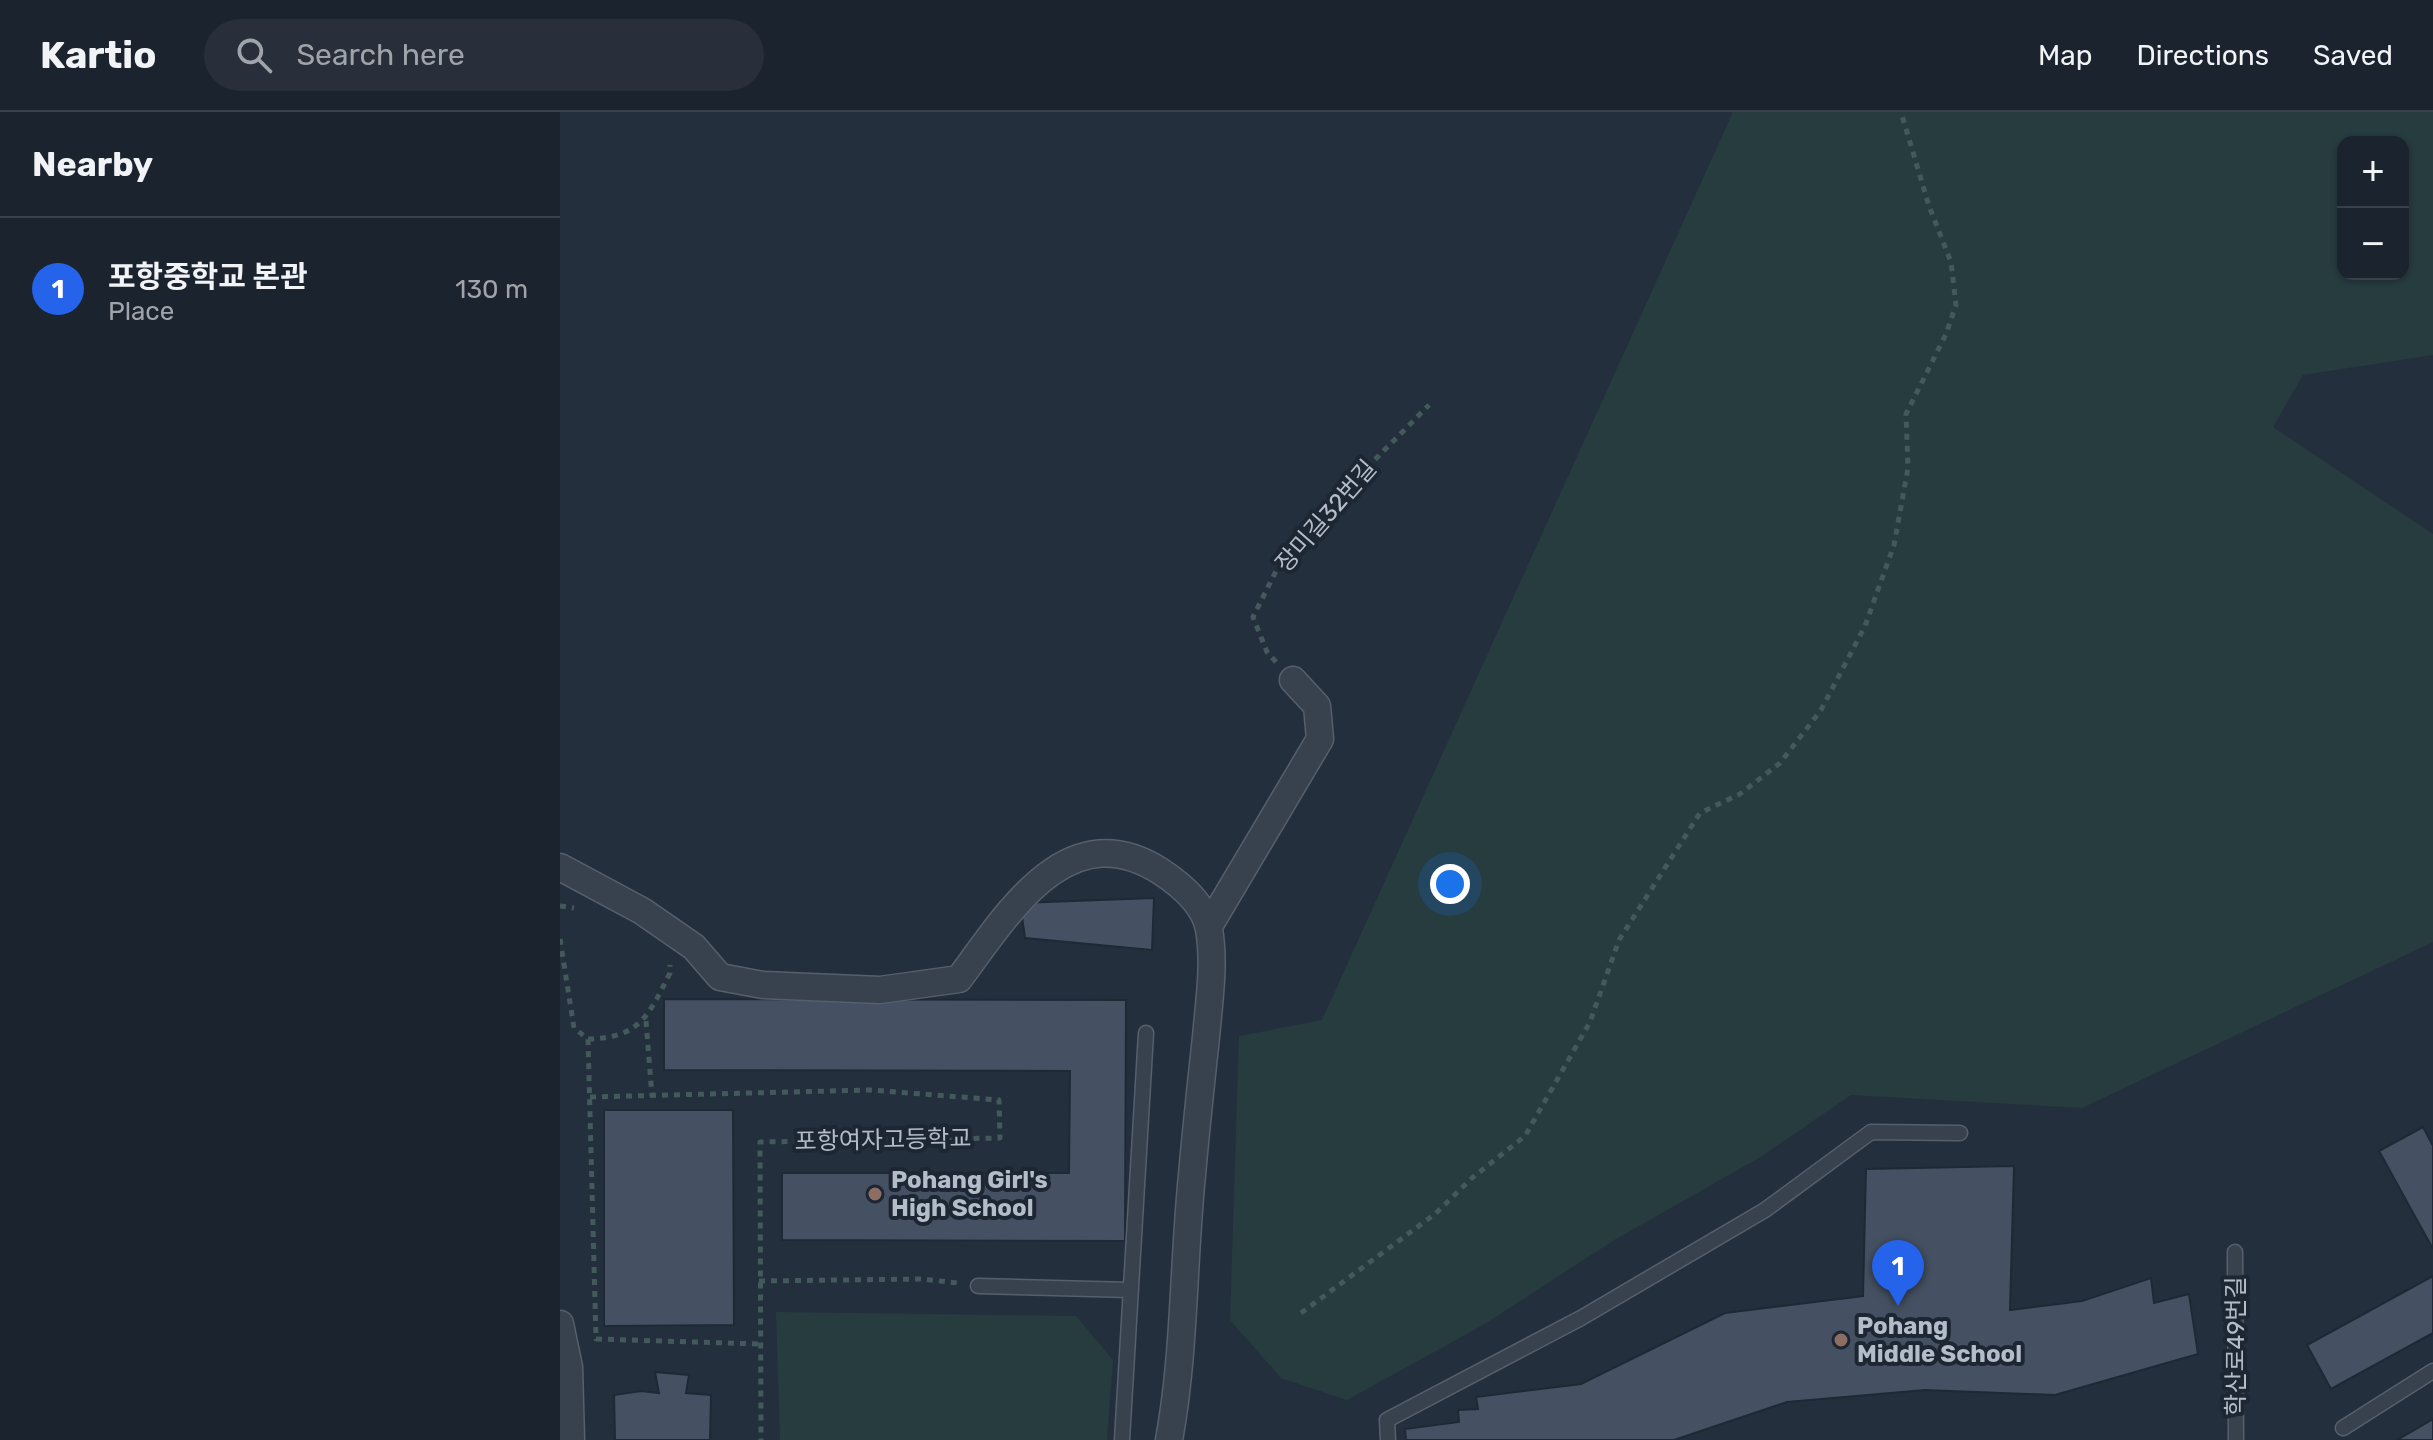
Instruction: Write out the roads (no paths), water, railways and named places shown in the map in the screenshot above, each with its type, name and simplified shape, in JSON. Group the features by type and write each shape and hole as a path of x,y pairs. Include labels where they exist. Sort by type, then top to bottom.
{"street":[{"path":"1209,926 1320,739 1317,706 1293,680"},
{"path":"560,867 642,911 694,947 720,977 763,985 880,990 959,979 1039,877 1076,858 1110,852 1141,859 1186,888 1209,926 1211,985 1191,1180 1178,1390 1169,1440"},
{"path":"560,1324 569,1367 571,1440"}],"lane":[{"path":"1122,1440 1146,1033"},
{"path":"1388,1440 1387,1420 1581,1318 1765,1210 1871,1132 1960,1133"},
{"name":"학산로49번길","path":"2235,1252 2236,1440"},
{"path":"978,1286 1130,1290"},
{"path":"2343,1428 2433,1371"}],"place":[{"name":"Pohang Girl's High School","path":"875,1194"},
{"name":"포항중학교 본관","path":"1898,1306"},
{"name":"Pohang Middle School","path":"1841,1340"}]}
